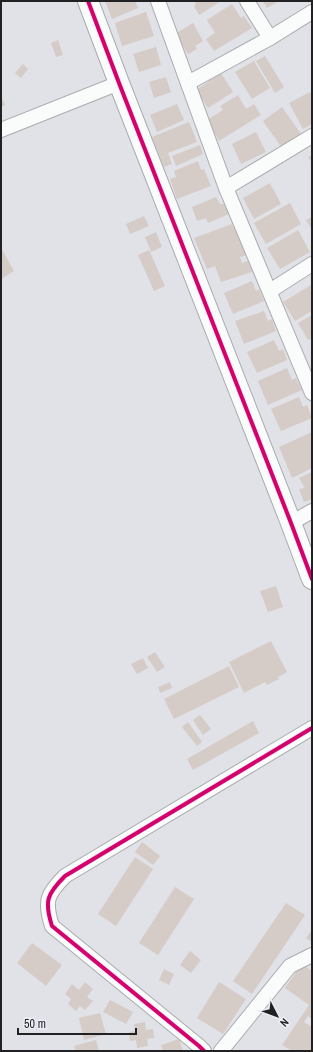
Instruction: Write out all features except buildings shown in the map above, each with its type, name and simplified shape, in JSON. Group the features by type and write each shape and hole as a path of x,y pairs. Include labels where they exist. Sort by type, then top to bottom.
{"street":[{"path":"88,1 312,580"},
{"path":"158,1 226,188 312,392"},
{"path":"247,1 270,38"},
{"path":"188,84 270,38 312,12"},
{"path":"1,130 119,83"},
{"path":"226,188 312,136"},
{"path":"270,291 312,264"},
{"path":"291,523 312,511"},
{"path":"204,1051 52,926 48,912 48,899 54,887 65,876 312,728"},
{"path":"221,1051 290,966 312,955"}],"cycle path":[{"path":"88,1 312,579"},
{"path":"204,1051 52,926 48,910 49,898 54,888 65,876 312,728"}]}
